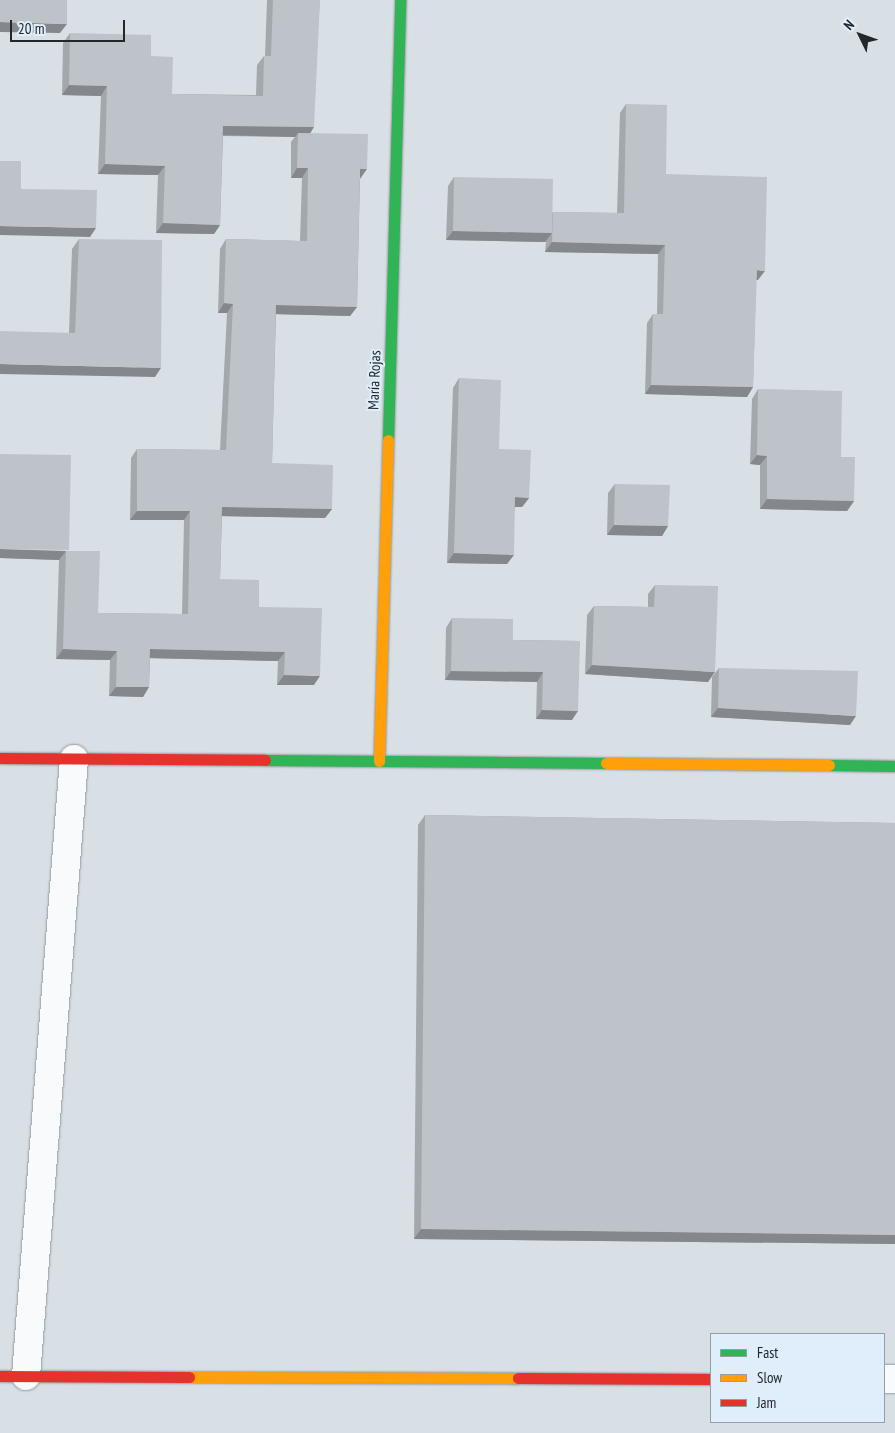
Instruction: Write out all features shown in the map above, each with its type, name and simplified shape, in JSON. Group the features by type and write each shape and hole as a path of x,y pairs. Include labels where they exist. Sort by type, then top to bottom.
{"street":[{"name":"María Rojas","path":"379,761 400,0"},
{"path":"0,758 895,766"},
{"path":"74,759 13,1376 710,1379"}],"building":[{"path":"0,0 67,0 67,24 0,22"},
{"path":"273,0 320,0 314,127 223,126 220,225 163,223 165,166 105,164 107,86 69,85 70,33 151,35 151,56 173,57 172,94 263,96 264,56 271,56"},
{"path":"626,104 667,105 666,174 767,177 765,271 757,270 753,387 651,385 653,314 663,314 665,245 552,242 553,212 624,213"},
{"path":"298,133 368,134 367,169 360,169 357,307 276,305 272,463 333,465 332,509 222,507 220,579 259,580 259,607 322,608 320,676 284,675 285,652 150,649 149,687 116,687 117,651 63,649 66,551 100,551 98,613 188,614 190,511 137,511 137,449 226,450 233,304 224,303 226,239 307,241 308,168 297,168"},
{"path":"0,161 21,161 21,189 97,190 96,228 0,226"},
{"path":"454,177 553,179 552,233 453,231"},
{"path":"79,239 162,240 161,368 0,364 0,331 75,333"},
{"path":"459,378 501,380 499,449 531,450 529,498 515,497 514,555 454,553"},
{"path":"758,389 842,391 841,457 855,457 854,501 767,499 767,456 757,455"},
{"path":"0,454 71,455 69,550 0,549"},
{"path":"615,484 670,485 668,526 614,525"},
{"path":"655,585 718,586 715,672 592,665 594,606 654,607"},
{"path":"452,618 513,619 513,640 580,641 578,711 542,710 543,672 451,671"},
{"path":"719,668 858,671 856,716 718,708"},
{"path":"425,815 895,823 895,1235 421,1229"}],"traffic: fast":[{"path":"388,440 400,0"},
{"path":"265,760 606,763"},
{"path":"829,765 895,766"}],"traffic: slow":[{"path":"379,761 388,440"},
{"path":"606,763 829,765"},
{"path":"189,1377 518,1378"}],"traffic: jam":[{"path":"0,758 265,760"},
{"path":"0,1376 189,1377"},
{"path":"518,1378 710,1379"}]}
